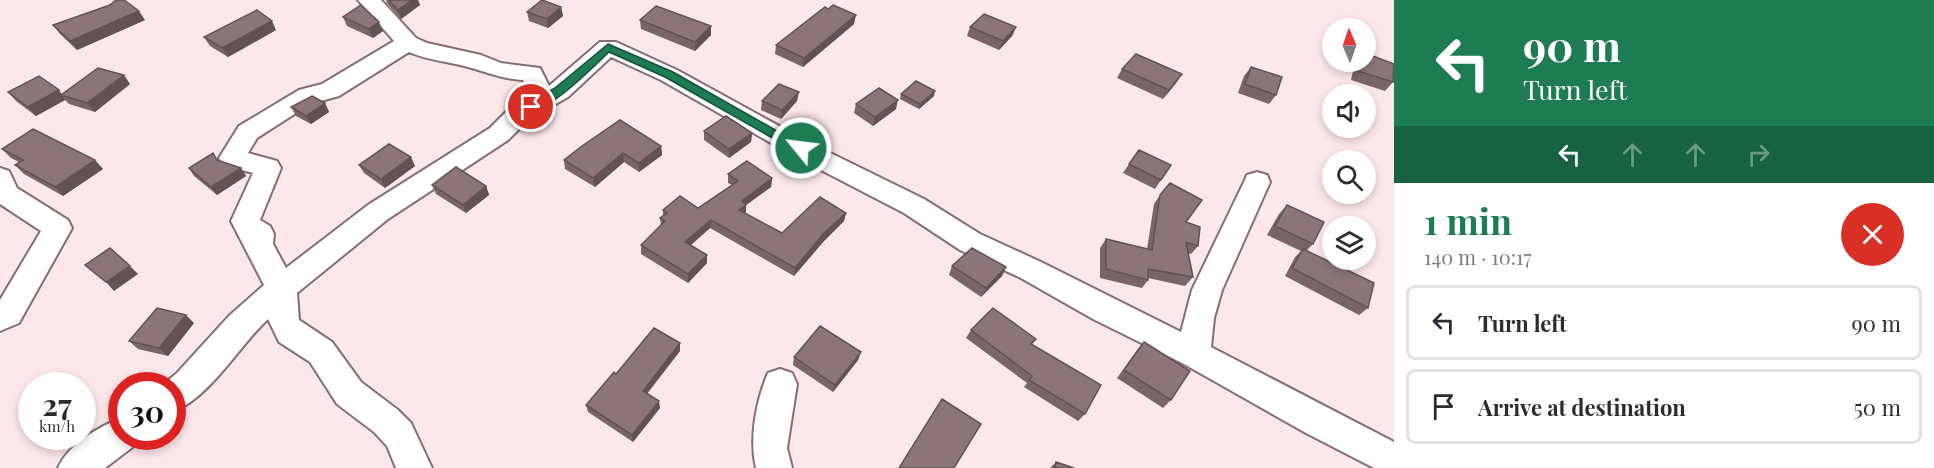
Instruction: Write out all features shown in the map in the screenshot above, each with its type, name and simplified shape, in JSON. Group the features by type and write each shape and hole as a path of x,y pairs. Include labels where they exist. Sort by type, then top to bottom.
{"street":[{"path":"369,0 408,43 434,54 473,60 497,70 532,73 542,100"},
{"path":"408,43 330,90 308,96 248,132 232,158 268,168 257,203 245,221 255,236 260,234 259,244 281,288 284,324 290,332 321,352 349,393 386,421 399,435 414,468"},
{"path":"186,386 240,325 281,288 378,212 499,134 520,113 559,91 608,47 669,75 801,148 914,206 970,243 1031,270 1104,310 1196,354 1317,422 1394,460"},
{"path":"0,178 6,194 58,228 9,314 0,318"},
{"path":"1196,354 1195,326 1210,278 1235,234 1257,182"},
{"path":"774,468 770,448 780,384"},
{"path":"76,468 108,444"}],"building":[{"path":"116,0 124,0 139,11 70,41 53,25 110,5"},
{"path":"389,0 412,0 398,10"},
{"path":"542,0 561,7 547,19 527,12"},
{"path":"361,5 379,22 369,29 343,17"},
{"path":"833,5 856,15 804,58 776,45 825,7 828,9"},
{"path":"656,6 711,26 695,42 640,20"},
{"path":"257,10 272,21 222,48 204,37"},
{"path":"984,14 1016,27 1003,41 970,27"},
{"path":"1136,54 1182,74 1169,90 1122,69"},
{"path":"1376,57 1394,64 1393,82 1361,72 1376,72"},
{"path":"1251,67 1282,77 1276,95 1245,84"},
{"path":"98,68 124,75 87,103 61,95"},
{"path":"39,76 59,90 28,107 8,92"},
{"path":"916,81 935,91 920,104 901,94"},
{"path":"779,84 799,92 782,110 762,101"},
{"path":"879,88 898,100 875,117 856,104"},
{"path":"312,96 325,103 306,116 291,107"},
{"path":"726,116 752,133 729,149 704,131"},
{"path":"620,120 661,146 639,163 623,153 593,178 564,160 582,146"},
{"path":"33,129 95,160 55,187 15,165 23,160 2,149"},
{"path":"389,144 411,157 381,179 359,165"},
{"path":"1139,150 1171,165 1161,180 1129,164"},
{"path":"213,153 217,160 241,168 211,187 189,168"},
{"path":"747,161 772,178 742,201 746,205 739,210 782,233 820,197 846,213 824,233 795,268 711,220 685,242 707,255 688,274 641,245 665,221 660,218 667,213 663,210 680,196 698,208 738,181 728,174"},
{"path":"456,167 486,186 463,205 432,185"},
{"path":"1170,183 1202,200 1186,222 1200,227 1198,246 1186,242 1193,277 1148,269 1148,280 1106,269 1106,239 1152,250 1160,195"},
{"path":"1287,205 1322,221 1313,244 1275,226"},
{"path":"110,248 130,266 106,282 85,265"},
{"path":"972,248 1006,267 986,288 952,266"},
{"path":"1303,249 1322,258 1322,270 1347,270 1374,283 1368,308 1292,268"},
{"path":"157,308 186,315 159,348 129,341"},
{"path":"993,308 1036,339 1031,344 1101,385 1085,414 1029,380 1032,376 971,330"},
{"path":"820,326 861,352 835,385 794,357"},
{"path":"654,328 680,343 643,391 659,401 632,435 586,405 614,372 616,374"},
{"path":"1144,342 1190,371 1171,400 1124,370"},
{"path":"942,399 981,424 954,468 899,468"},
{"path":"1056,462 1074,468 1055,468"}],"route":[{"path":"531,107 559,91 608,47 669,75 801,148"}]}
